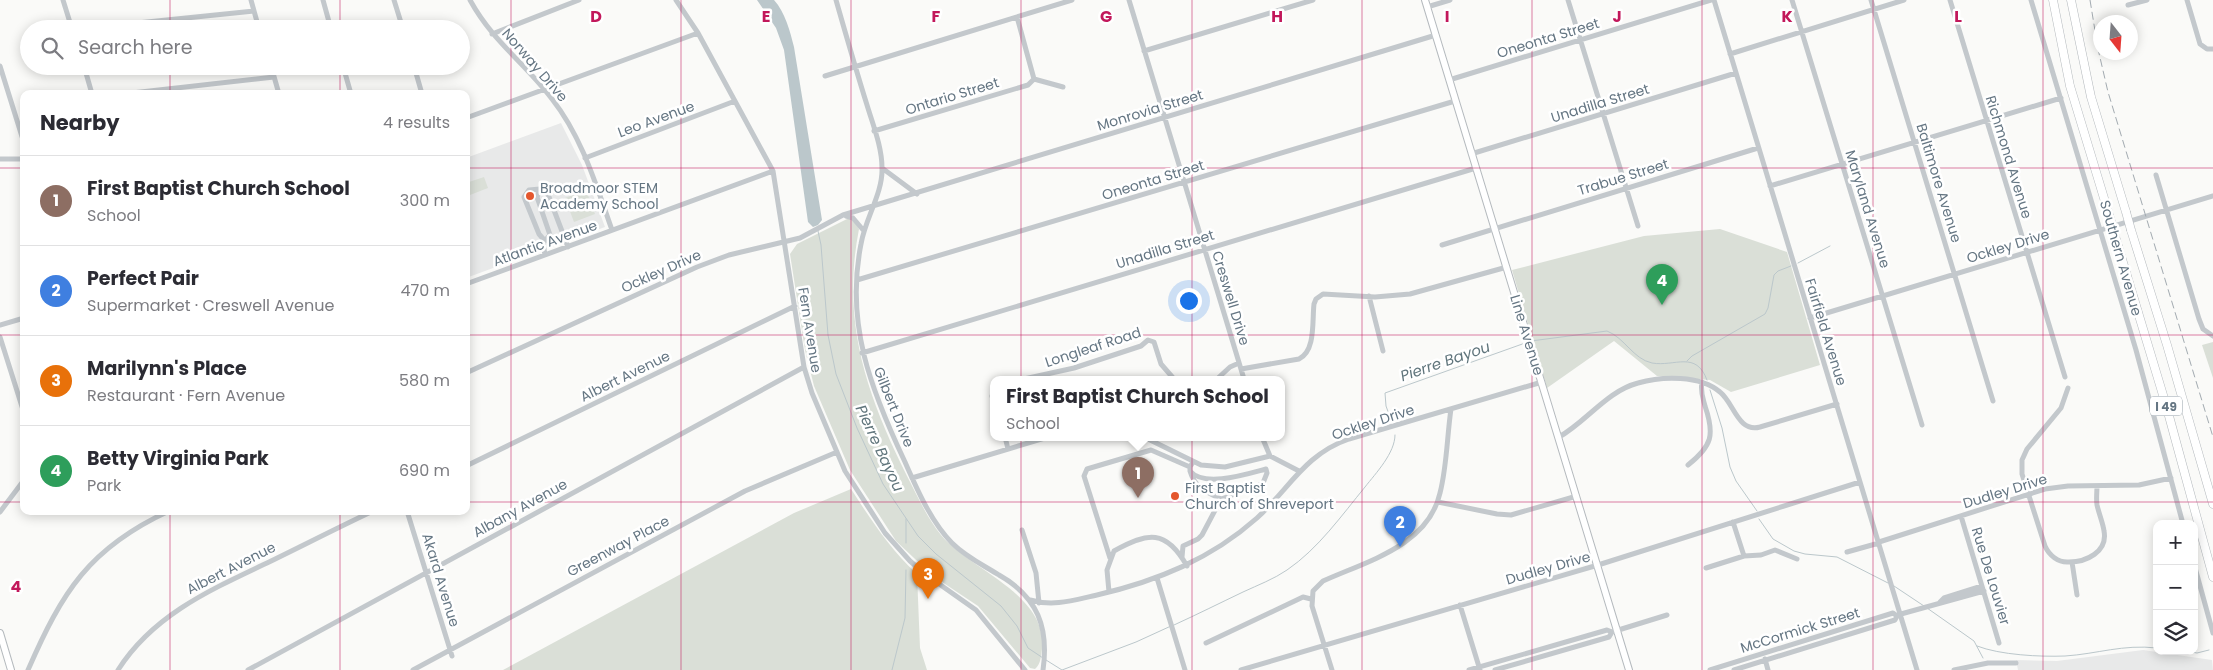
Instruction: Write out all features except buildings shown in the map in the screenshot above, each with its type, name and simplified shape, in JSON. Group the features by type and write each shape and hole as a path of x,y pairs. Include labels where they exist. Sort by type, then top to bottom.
{"highway":[{"name":"I 49","path":"2053,0 2070,86 2166,405 2213,577"},
{"name":"I 49","path":"2070,0 2091,97 2170,354 2213,504"}],"main road":[{"name":"Line Avenue","path":"1426,3 1598,565 1615,631 1628,670"},
{"path":"0,633 11,670"}],"street":[{"path":"63,0 69,20"},
{"path":"250,0 256,20"},
{"path":"323,0 329,20"},
{"path":"394,0 400,20"},
{"name":"Norway Drive","path":"470,0 492,34 544,89 571,128 585,158 612,230"},
{"path":"492,34 579,0"},
{"name":"Fern Avenue","path":"676,0 698,33 773,171 804,367 812,393 837,452 853,483 896,547 925,574 976,610 1025,670"},
{"name":"Gilbert Drive","path":"838,0 882,168 879,186 864,231 858,262 856,302 862,353 876,400 912,478 938,524 951,542 968,557 1005,578 1030,600"},
{"path":"825,76 1072,0"},
{"name":"Creswell Drive","path":"1129,0 1243,376"},
{"path":"1144,51 1312,0"},
{"path":"1426,3 1450,0"},
{"path":"1568,0 1638,226"},
{"name":"Oneonta Street","path":"1449,80 1712,0"},
{"name":"Fairfield Avenue","path":"1712,0 1894,591 1899,615 1918,670"},
{"name":"Maryland Avenue","path":"1792,0 1922,425"},
{"name":"Baltimore Avenue","path":"1872,0 1993,401"},
{"path":"1730,54 1904,0"},
{"name":"Richmond Avenue","path":"1950,0 2065,377"},
{"name":"Southern Avenue","path":"2031,0 2101,230 2182,520"},
{"path":"2128,5 2147,0"},
{"path":"2188,0 2195,32 2200,44 2213,49"},
{"path":"167,20 254,11"},
{"path":"1017,16 1034,79 1063,87"},
{"path":"470,117 698,33"},
{"name":"Monrovia Street","path":"871,207 1436,35"},
{"path":"0,66 20,131"},
{"name":"Unadilla Street","path":"1472,154 1736,73"},
{"path":"87,75 91,90"},
{"path":"346,75 350,90"},
{"path":"417,75 421,90"},
{"path":"159,90 274,77 278,90"},
{"name":"Ontario Street","path":"874,132 1028,85 1034,79"},
{"path":"1770,186 2060,98"},
{"name":"Leo Avenue","path":"585,158 735,101"},
{"name":"Oneonta Street","path":"857,280 1455,101"},
{"name":"Trabue Street","path":"1442,245 1758,148"},
{"path":"0,158 20,158"},
{"path":"882,168 917,194"},
{"name":"Unadilla Street","path":"862,353 1476,168"},
{"name":"Atlantic Avenue","path":"470,283 773,171"},
{"path":"2156,175 2199,319 2210,334"},
{"path":"545,241 539,234 524,197 529,190 546,191 568,247"},
{"path":"540,190 537,197 550,235 545,241 543,248 545,255"},
{"name":"Ockley Drive","path":"1810,318 2213,196"},
{"name":"Ockley Drive","path":"470,372 706,263 804,236 843,215 871,207"},
{"path":"843,215 853,218 864,231"},
{"path":"1221,376 1230,368 1299,359 1305,355 1310,348 1314,304 1319,296 1328,293 1369,296 1410,294 1507,268"},
{"path":"1369,296 1383,351"},
{"name":"Albert Avenue","path":"470,464 795,306"},
{"path":"0,325 20,319"},
{"path":"0,337 20,400"},
{"name":"Longleaf Road","path":"1036,376 1086,364 1141,346 1148,340 1154,342 1160,364 1171,376"},
{"name":"Albany Avenue","path":"248,670 804,367"},
{"path":"1559,437 1570,431 1628,386 1656,380 1702,382 1723,394 1742,423 1750,428 1760,427 1837,404"},
{"name":"Ockley Drive","path":"1030,600 1039,603 1060,604 1157,578 1187,566 1240,532 1272,503 1299,471 1318,455 1341,442 1542,382"},
{"path":"1688,465 1706,448 1711,433 1711,422 1701,391 1702,382"},
{"path":"2068,388 2061,408 2027,449 2022,460 2022,474 2048,551 2058,560 2072,562 2092,556 2100,550 2105,533 2097,505 2097,486"},
{"path":"1332,670 1311,599 1315,588 1323,581 1395,548 1411,538 1429,519 1438,502 1442,487 1451,409"},
{"path":"1005,441 1008,449"},
{"path":"912,478 1035,441"},
{"path":"1150,441 1191,467 1197,476 1216,480 1266,470 1267,477 1263,483 1251,490 1221,499 1199,488 1195,483 1191,467"},
{"path":"1264,441 1270,456"},
{"path":"1110,558 1084,476 1087,468 1151,450 1191,467 1201,465 1220,467 1270,456 1299,471"},
{"name":"Greenway Place","path":"413,670 745,491 837,452"},
{"name":"Dudley Drive","path":"1847,552 2029,494 2063,486 2139,485 2171,478"},
{"name":"Dudley Drive","path":"1241,670 1598,565 1860,482"},
{"path":"0,512 20,485"},
{"path":"1438,502 1511,515 1577,496"},
{"path":"1109,592 1107,570 1114,551 1139,540 1155,536 1183,546 1198,539 1221,499"},
{"path":"28,670 51,619 77,579 100,555 121,538 161,515"},
{"name":"Albert Avenue","path":"118,670 133,650 156,626 196,598 364,515"},
{"name":"Akard Avenue","path":"408,515 452,656"},
{"name":"Rue De Louvier","path":"1961,516 1999,643"},
{"path":"1733,522 1744,556"},
{"path":"1022,530 1036,573 1039,603"},
{"path":"1169,542 1187,566"},
{"path":"1182,557 1183,546"},
{"path":"1706,568 1744,556 1761,555 1776,550 1797,559"},
{"path":"2072,562 2076,595"},
{"path":"2194,565 2213,633"},
{"path":"1157,578 1185,670"},
{"path":"1899,615 1940,602 1946,603 1983,589"},
{"path":"1206,643 1303,597 1311,599"},
{"path":"1030,600 1042,622 1045,657 1043,670"},
{"path":"1460,605 1480,668"},
{"name":"McCormick Street","path":"1710,670 1893,613 1899,615 1895,620 1734,670"},
{"path":"1468,670 1607,630 1615,631 1667,615"},
{"path":"1495,670 1609,637 1615,631"},
{"path":"1833,632 1835,638"},
{"path":"1763,654 1768,670"},
{"path":"1954,670 1988,663 2016,663"}],"shaded area":[{"path":"757,0 774,0 778,5 787,22 794,47 822,220 813,227 808,222 784,50 776,28"},
{"name":"Broadmoor STEM Academy School","path":"561,123 582,165 605,227 470,277 470,157"},
{"path":"484,177 488,188 470,195 470,182"},
{"path":"586,190 595,214 574,222 565,198"},
{"path":"849,218 853,220 859,229 854,263 853,295 855,326 869,386 892,446 918,499 941,535 954,548 1005,584 1033,613 1041,630 1042,649 1040,662 1035,669 1030,668 978,606 933,576 896,541 850,470 814,386 805,350 790,254 797,244"},
{"path":"1720,229 1787,252 1820,365 1731,392 1710,380 1657,376 1614,341 1547,388 1512,270 1644,236"},
{"path":"2213,342 2213,378 2202,345"},
{"path":"851,489 890,544 917,574 920,648 927,670 503,670 794,513"},
{"path":"2143,650 2153,651 2153,655 2178,655 2212,660 2213,670 2018,670 2016,660 2057,661"}],"waterway":[{"name":"Pierre Bayou","path":"818,231 821,245 828,335 836,374 857,428 883,484 918,536 936,554 1001,606 1017,626 1028,648 1043,658"},
{"path":"1798,263 1830,246"},
{"path":"1687,361 1692,356 1765,314 1768,308 1774,275 1778,271 1791,266"},
{"path":"1531,341 1607,331 1619,338 1645,361 1661,364 1691,362 1697,365 1707,380"},
{"name":"Pierre Bayou","path":"1390,417 1386,406 1385,393 1528,342"},
{"path":"1710,390 1722,428 1730,467 1736,481 1757,511"},
{"name":"Pierre Bayou","path":"1174,625 1271,579 1298,562 1329,531 1379,469 1392,449 1395,435"},
{"path":"906,519 906,543"},
{"path":"1759,519 1773,539 1794,551 1837,557 1888,583"},
{"path":"892,670 905,618 906,570"},
{"path":"1894,586 1924,606"},
{"path":"1927,608 1974,641 1983,658"},
{"name":"Pierre Bayou","path":"1046,660 1062,670 1136,642 1171,626"},
{"path":"1977,646 2020,655 2044,656 2077,655 2133,647 2153,648"},
{"path":"2198,653 2209,650"}],"railway":[{"path":"2090,0 2098,49 2108,92 2213,437"}],"place":[{"name":"Broadmoor STEM Academy School","path":"530,196"},
{"name":"Betty Virginia Park","path":"1662,305"},
{"name":"First Baptist Church of Shreveport","path":"1175,496"},
{"name":"First Baptist Church School","path":"1138,498"},
{"name":"Perfect Pair","path":"1400,547"},
{"name":"Marilynn's Place","path":"928,599"}]}
